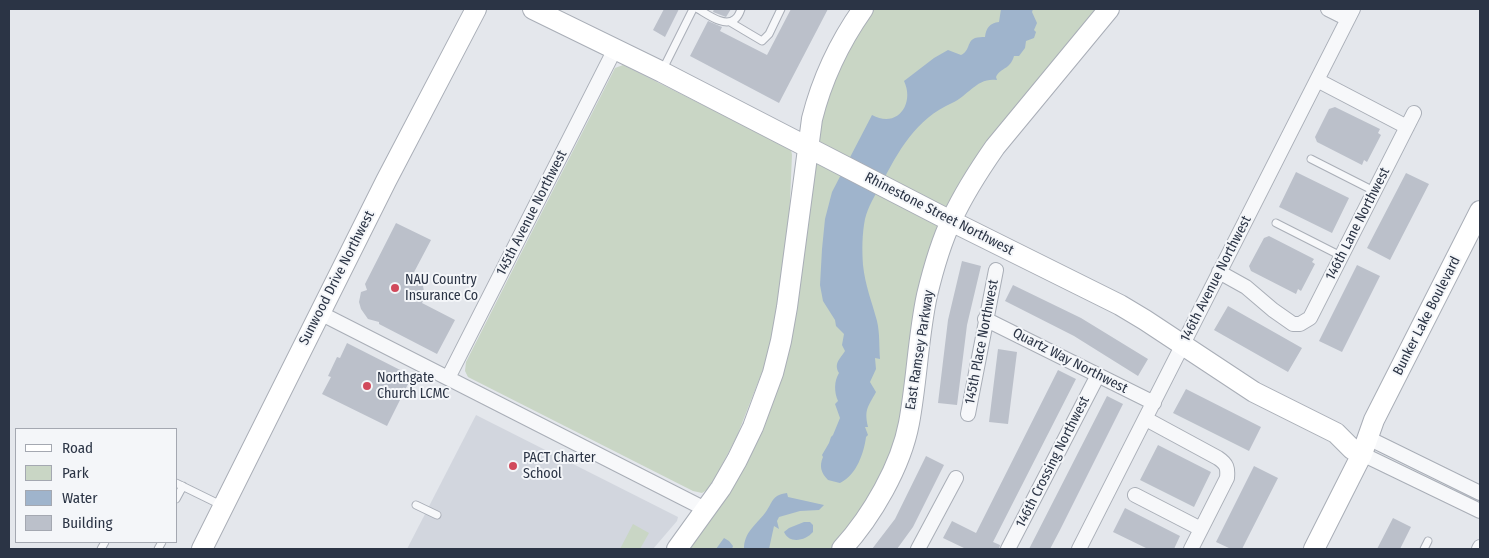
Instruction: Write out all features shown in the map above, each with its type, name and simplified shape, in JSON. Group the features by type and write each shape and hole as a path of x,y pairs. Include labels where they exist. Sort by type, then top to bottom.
{"street":[{"name":"Sunwood Drive Northwest","path":"202,549 320,313 476,9"},
{"name":"Rhinestone Street Northwest","path":"533,9 662,72 1120,306 1145,320 1254,392 1336,433 1363,439 1480,493"},
{"path":"676,549 706,510 737,460 773,373 787,307 809,129 818,96 838,49 863,9"},
{"name":"East Ramsey Parkway","path":"842,549 874,505 900,453 910,416 927,295 951,221 995,147 1109,9"},
{"path":"1328,9 1350,14"},
{"name":"146th Avenue Northwest","path":"1079,549 1350,14"},
{"name":"145th Avenue Northwest","path":"448,378 616,49"},
{"path":"1317,80 1407,127"},
{"name":"146th Lane Northwest","path":"1219,272 1246,288 1293,324 1300,324 1310,318 1414,113"},
{"name":"Bunker Lake Boulevard","path":"1299,549 1363,439 1480,211"},
{"name":"145th Place Northwest","path":"968,414 996,270"},
{"path":"320,313 706,510"},
{"name":"Quartz Way Northwest","path":"985,319 1154,403"},
{"name":"146th Crossing Northwest","path":"1008,549 1098,375"},
{"path":"1146,419 1226,462 1228,468 1226,478 1191,549"},
{"name":"Rhinestone Street Northwest","path":"1363,439 1480,511"},
{"name":"Bunker Lake Boulevard","path":"1314,549 1363,439"},
{"path":"921,548 956,478"},
{"path":"1135,495 1201,529"}],"lane":[{"path":"662,72 693,9"},
{"path":"698,9 721,21 730,22 762,41 769,34 781,9"},
{"path":"730,22 736,19 741,9"},
{"path":"1311,160 1374,191"},
{"path":"1276,223 1341,256"},
{"path":"180,484 223,507"},
{"path":"416,505 437,515"},
{"path":"1424,549 1428,541"}],"shaded area":[{"name":"PACT Charter School","path":"476,415 678,517 677,521 653,549 407,549"}],"green space":[{"path":"868,9 1101,9 963,186 909,394 883,479 835,549 682,549 751,441 819,110"},
{"path":"623,65 791,149 789,223 780,294 766,362 737,436 710,488 702,493 693,491 468,377 465,371 466,362 615,68"},
{"path":"633,524 649,533 640,549 620,549"}],"water":[{"path":"1001,9 1033,9 1032,12 1037,23 1034,30 1036,32 1034,38 1026,41 1025,48 1019,56 1014,56 1010,64 998,74 997,80 984,81 978,84 958,100 939,110 918,127 901,148 868,210 863,230 863,265 865,280 879,331 880,359 875,358 876,369 870,382 876,392 866,416 868,427 865,427 868,435 859,463 851,475 840,483 828,480 821,469 822,455 840,418 835,404 838,401 835,387 839,373 837,363 845,351 842,345 844,334 836,326 835,320 823,301 820,285 825,219 832,192 872,115 881,119 889,119 901,112 907,98 904,81 934,58 948,50 961,55 964,53 972,39 985,37 989,26 999,22"},
{"path":"787,493 788,497 824,505 819,510 800,511 779,517 777,521 779,529 774,526 769,549 744,549 748,533 773,500"},
{"path":"804,522 810,522 813,525 813,532 802,539 790,539 784,532 789,528"},
{"path":"724,538 733,546 732,549 716,549"}],"building":[{"path":"664,9 679,9 665,37 653,30"},
{"path":"714,9 731,9 726,17 713,12"},
{"path":"791,9 828,9 779,103 690,56 708,21 722,27 720,31 767,55"},
{"path":"1335,107 1380,129 1378,133 1381,135 1367,162 1364,160 1362,165 1317,142 1315,137 1329,109"},
{"path":"1296,172 1349,198 1332,233 1279,207"},
{"path":"1406,173 1429,184 1390,260 1367,248"},
{"name":"NAU Country Insurance Co","path":"396,223 431,240 412,276 423,286 425,297 422,303 455,320 437,354 379,324 379,322 368,319 361,309 359,302 361,292 367,290 365,284"},
{"path":"1269,236 1314,259 1312,262 1315,264 1301,291 1298,289 1296,294 1251,271 1249,266 1264,238"},
{"path":"962,261 981,266 967,325 957,405 938,403 948,320"},
{"path":"1357,265 1380,276 1342,352 1319,341"},
{"path":"1013,285 1081,318 1148,359 1138,376 1074,336 1005,301"},
{"path":"1228,306 1302,348 1288,372 1214,330"},
{"name":"Northgate Church LCMC","path":"347,343 412,376 387,426 322,394 331,377 328,376 337,357 340,358"},
{"path":"998,349 1017,352 1008,424 989,422"},
{"path":"1058,370 1076,379 993,542 1000,545 999,549 966,549 943,538 952,521 976,533"},
{"path":"1186,389 1261,427 1249,451 1173,413"},
{"path":"1107,396 1123,404 1060,530 1050,549 1029,549"},
{"path":"1158,445 1211,472 1194,507 1140,480"},
{"path":"926,456 944,465 913,527 897,549 872,549 895,519"},
{"path":"1254,466 1278,478 1242,549 1231,549 1216,542"},
{"path":"1125,508 1180,536 1174,549 1148,549 1113,532"},
{"path":"1393,518 1411,527 1400,549 1377,549"}],"place":[{"name":"NAU Country Insurance Co","path":"395,288"},
{"name":"Northgate Church LCMC","path":"367,386"},
{"name":"PACT Charter School","path":"513,466"}]}
